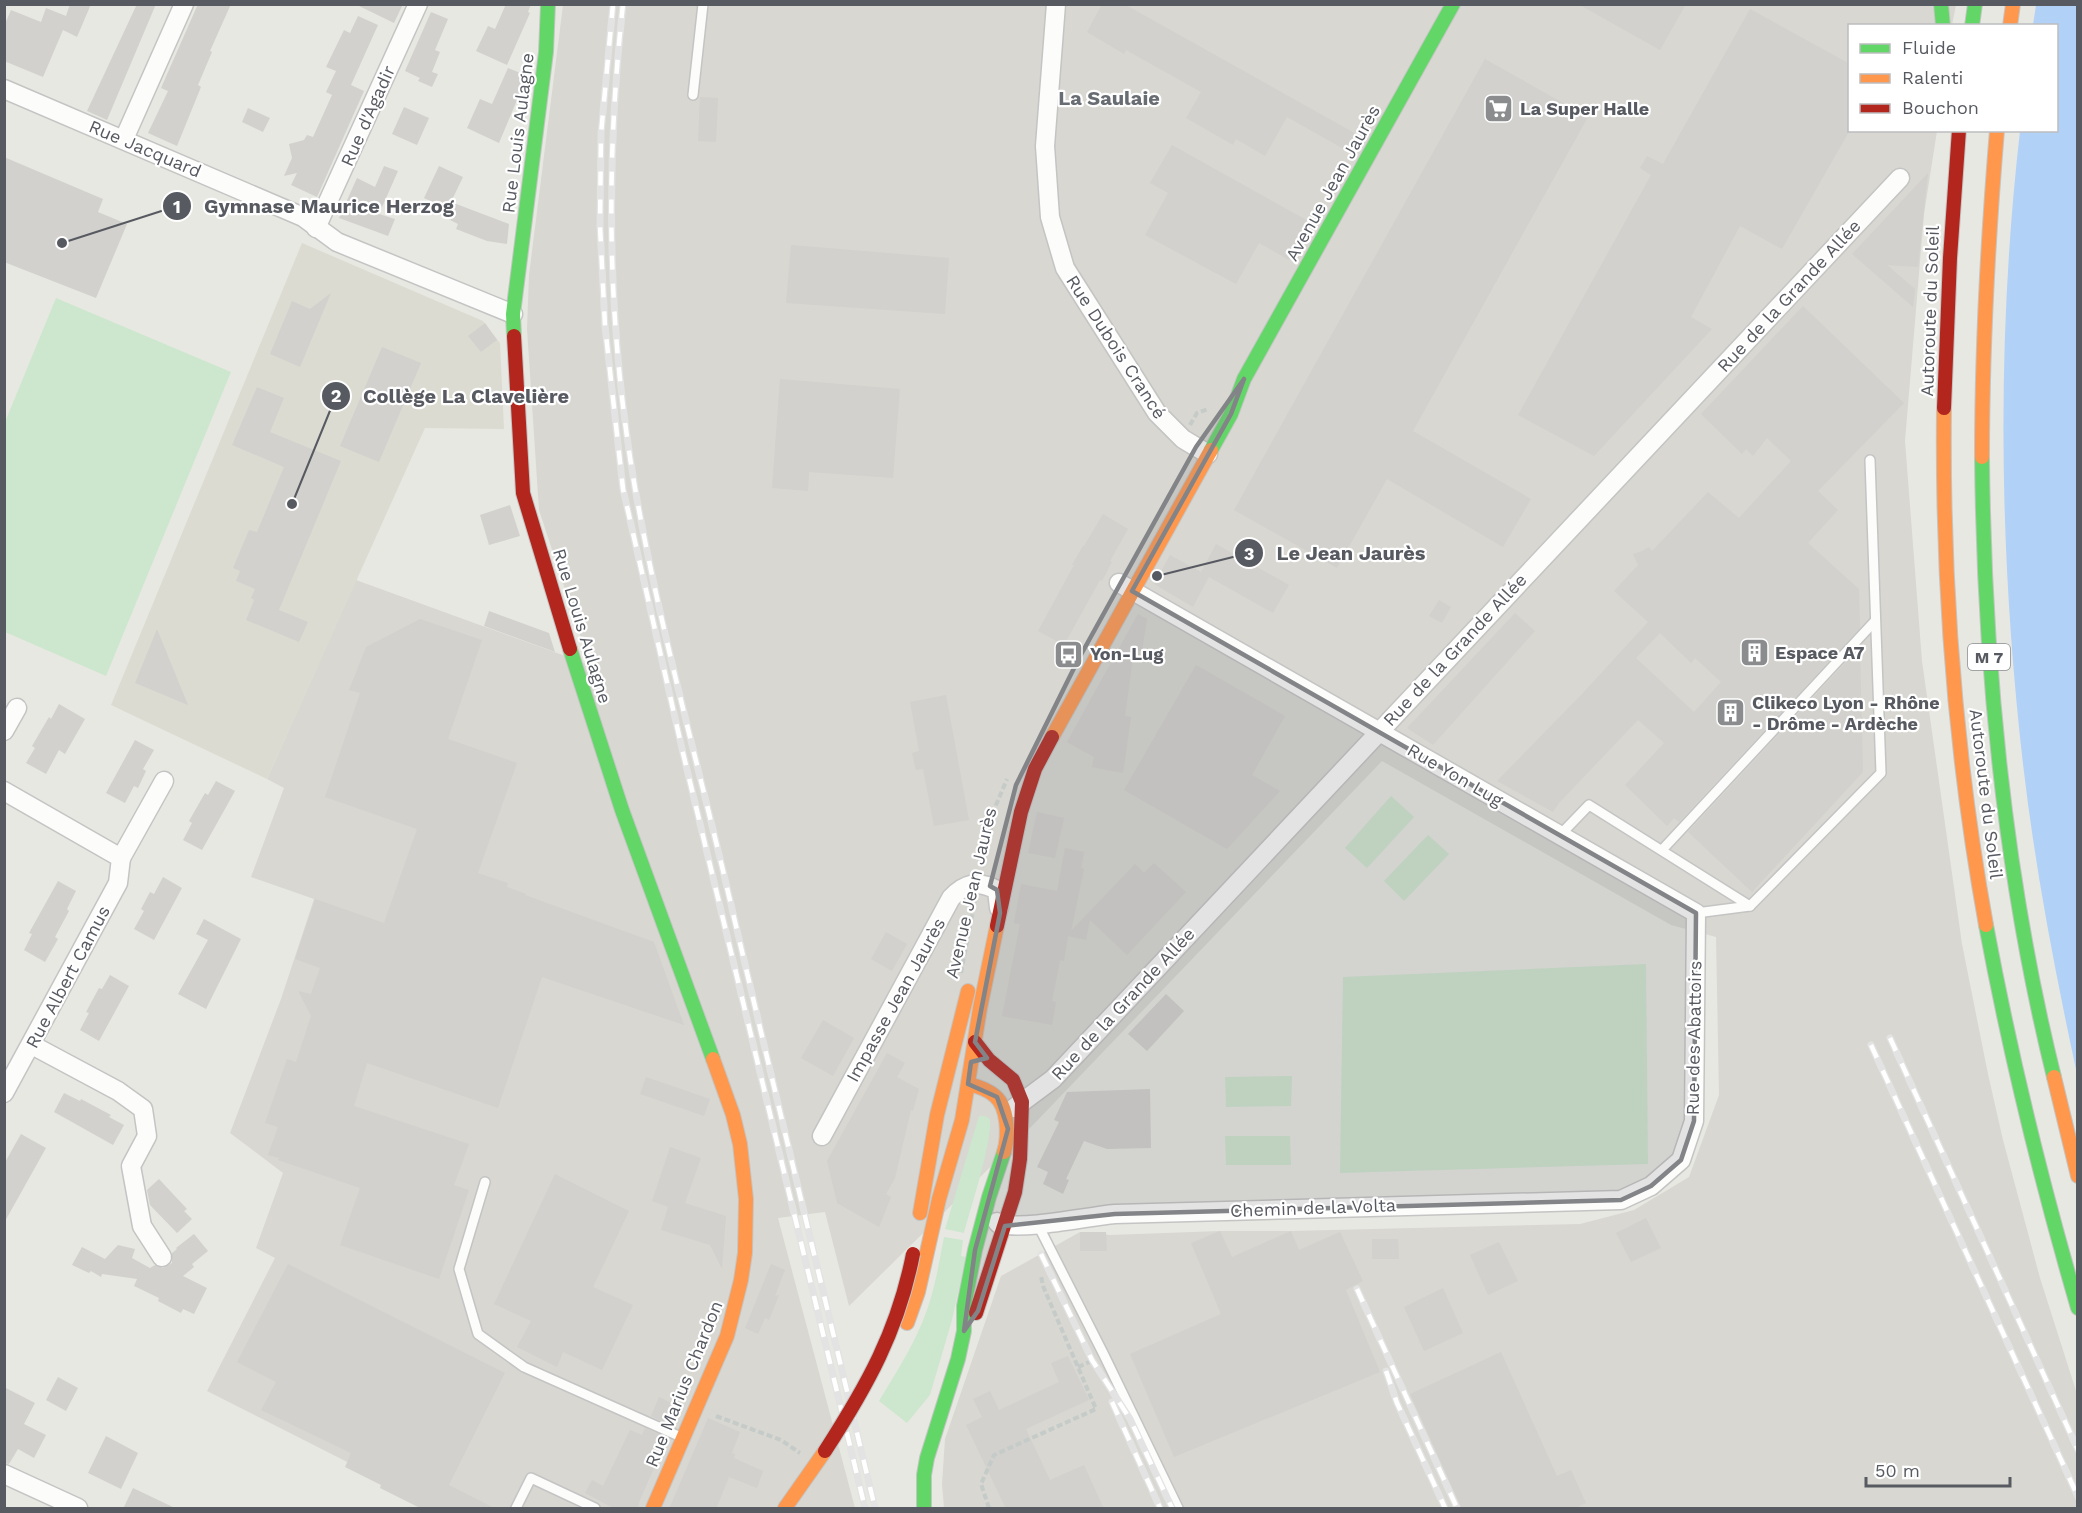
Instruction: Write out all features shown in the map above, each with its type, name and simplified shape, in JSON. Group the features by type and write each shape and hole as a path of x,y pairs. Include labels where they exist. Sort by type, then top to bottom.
{"main road":[{"name":"Rue Louis Aulagne","path":"548,4 546,52 513,314 523,493 582,690 618,799 733,1115 741,1143 745,1172 748,1236"},
{"name":"Avenue Jean Jaurès","path":"920,1258 962,1120 968,1083 968,1063 975,1042 993,909 1035,769 1123,584 1198,453 1231,414 1244,379 1453,4"},
{"path":"1941,4 1943,24"},
{"path":"1972,24 1975,4"},
{"path":"2010,24 2013,4"},
{"name":"Autoroute du Soleil","path":"1959,132 1946,309 1944,474 1947,572 1963,778 1984,919 2011,1059 2044,1195 2078,1308"},
{"name":"Autoroute du Soleil","path":"1997,132 1988,228 1981,408 1982,507 1989,656 2014,876 2046,1048 2078,1176"},
{"path":"1944,142 1946,309"},
{"name":"Avenue Jean Jaurès","path":"1010,800 1068,680"},
{"path":"968,1063 965,1050 985,944 979,936"},
{"name":"Avenue Jean Jaurès","path":"920,1258 918,1227 938,1115 969,982"},
{"path":"964,1331 978,1311 1015,1192 1020,1159 1022,1102 1013,1080 989,1060 975,1042"},
{"path":"945,1082 968,1063 989,1060"},
{"path":"924,1509 927,1458 964,1331 964,1306 975,1250 989,1197 1006,1147 1008,1130 1005,1115 997,1097 968,1083"},
{"name":"Rue Marius Chardon","path":"653,1509 734,1315 741,1286 748,1236"},
{"path":"785,1509 825,1451 870,1378 886,1346 920,1258"},
{"path":"799,1509 866,1405 886,1369 918,1292 920,1258"}],"street":[{"path":"124,139 184,4"},
{"name":"Rue d'Agadir","path":"316,228 418,4"},
{"name":"Rue Dubois Crancé","path":"1056,4 1045,146 1050,217 1065,268 1157,413 1198,453"},
{"name":"Rue Jacquard","path":"4,89 303,217 337,242 513,314"},
{"name":"Rue de la Grande Allée","path":"1005,1115 1053,1079 1900,178"},
{"name":"Rue Yon Lug","path":"1123,584 1696,913"},
{"path":"4,731 17,708"},
{"name":"Rue Albert Camus","path":"4,1093 118,883 121,858 164,781"},
{"path":"4,791 121,858"},
{"name":"Impasse Jean Jaurès","path":"822,1136 951,898 961,888 991,881 997,890 993,909"},
{"name":"Rue des Abattoirs","path":"1621,1200 1652,1186 1681,1160 1694,1121 1696,913"},
{"path":"32,1045 118,1091 143,1109 147,1136 132,1166 142,1226 162,1257"},
{"path":"1001,1163 1003,1176 994,1219 1005,1226"},
{"name":"Chemin de la Volta","path":"1005,1226 1115,1214 1621,1200"},
{"path":"4,1474 78,1509"}],"lane":[{"path":"693,94 703,4"},
{"path":"1696,913 1750,906 1881,773 1870,460"},
{"path":"1662,850 1875,621"},
{"path":"1560,835 1589,805 1750,906"},
{"path":"484,1182 459,1269 478,1334 524,1367 683,1438"},
{"path":"1037,1223 1178,1509"},
{"path":"516,1509 531,1478 596,1509"}],"path":[{"path":"1193,420 1197,413"},
{"path":"989,1509 981,1484 994,1455 1096,1409 1043,1286 1041,1276"},
{"path":"696,1409 781,1440 798,1452"}],"highlighted area":[{"path":"1244,379 1231,414 1132,591 1696,913 1694,1121 1681,1160 1651,1186 1621,1200 1115,1214 1005,1226 978,1311 964,1331 975,1250 1008,1129 997,1097 968,1084 971,1062 987,1058 975,1042 1000,913 997,890 990,886 1016,785 1078,660 1196,447"}],"shaded area":[{"path":"563,5 1956,5 1952,24 1848,24 1848,132 1937,132 1924,214 1905,441 1922,661 1962,944 1988,1074 2040,1278 2077,1394 2077,1508 944,1508 942,1484 945,1439 1001,1276 1080,1232 1110,1235 1580,1224 1634,1210 1689,1177 1719,1095 1716,937 1671,925 1382,761 1032,1126 849,1306 825,1212 778,1218 855,1508 438,1508 207,1391 275,1258 256,1248 283,1173 230,1133 281,999 314,899 251,877 284,788 267,779 356,580 590,665 539,510 527,329 529,275"},
{"path":"302,243 483,321 500,343 504,429 425,428 267,779 111,705"}],"green space":[{"path":"56,298 231,372 106,676 5,632 5,422"},
{"path":"1391,796 1414,817 1367,868 1345,848"},
{"path":"1428,835 1449,854 1404,901 1384,881"},
{"path":"1646,964 1648,1164 1340,1173 1343,977"},
{"path":"1292,1076 1291,1106 1226,1107 1225,1077"},
{"path":"979,1116 990,1119 990,1130 964,1233 945,1229"},
{"path":"1225,1136 1290,1136 1291,1165 1226,1165"},
{"path":"944,1237 963,1240 961,1256 966,1257 952,1320 930,1395 907,1423 879,1401 909,1350 927,1311"}],"water":[{"path":"2036,5 2078,5 2077,1074 2033,842 2015,685 2005,527 2004,368 2012,210 2020,132 2058,132 2058,24 2033,24"}],"building":[{"path":"70,4 91,4 77,37 63,30 43,77 4,61 4,26 11,10 41,22 46,8 66,16"},
{"path":"137,4 156,4 107,120 87,111"},
{"path":"198,4 231,4 210,51 212,52 198,85 201,87 177,146 148,133 168,91 161,88"},
{"path":"355,4 403,4 394,23"},
{"path":"506,4 531,4 528,12 530,13 507,65 476,51 488,26 495,29"},
{"path":"1102,4 1124,4 1358,135 1349,152 1287,117 1265,156 1236,139 1233,145 1186,118 1201,92 1126,50 1124,54 1087,32"},
{"path":"1578,4 1686,4 1660,50"},
{"path":"1750,9 1848,63 1849,132 1782,249 1740,226 1691,317 1712,329 1594,456 1518,415 1651,175 1640,168 1647,156 1663,164"},
{"path":"431,12 448,19 435,50 440,52 432,72 438,74 432,87 418,81 420,78 405,71"},
{"path":"358,16 378,25 351,85 364,91 317,197 291,185 297,173 284,176 292,158 289,144 304,140 307,135 313,137 332,95 326,92 336,71 326,67 344,30 350,33"},
{"path":"1485,59 1588,117 1413,431 1531,499 1503,547 1387,479 1337,568 1234,510"},
{"path":"508,68 528,76 526,94 520,93 499,143 467,128 480,99 492,104"},
{"path":"700,97 718,98 716,142 698,141"},
{"path":"404,107 429,118 417,145 392,134"},
{"path":"248,108 270,118 263,132 242,122"},
{"path":"1172,145 1310,222 1289,260 1259,243 1236,284 1145,235 1168,193 1150,183"},
{"path":"4,157 103,199 98,212 127,224 96,298 4,262"},
{"path":"384,166 398,171 379,214 395,219 388,236 339,218 357,178 375,187"},
{"path":"439,166 463,177 451,202 509,224 507,244 487,241 456,229 458,224 434,212 434,203 424,198"},
{"path":"1928,173 1918,267 1887,265 1915,289 1913,307 1852,254"},
{"path":"791,245 949,258 945,314 786,303"},
{"path":"331,293 300,367 270,354 292,301 310,309"},
{"name":"Espace A7","path":"1803,306 1904,403 1818,491 1838,510 1808,543 1859,589 1860,628 1679,822 1674,818 1667,826 1625,785 1664,743 1638,720 1553,812 1497,781 1648,622 1614,591 1638,565 1633,554 1649,547 1652,551 1708,492 1739,518 1791,461 1767,438 1753,456 1746,449 1742,454 1701,414","holes":["1660,633 1691,663 1695,658 1721,682 1694,712 1636,658"]},
{"path":"485,323 497,340 481,352 468,336"},
{"path":"382,347 421,363 379,462 340,446"},
{"path":"780,379 900,389 893,478 809,472 808,491 772,488"},
{"path":"257,387 284,398 270,432 341,461 279,610 308,622 299,642 246,620 254,600 251,598 255,589 236,581 240,571 233,568 249,530 257,532 284,467 232,445"},
{"path":"510,505 520,536 489,545 480,515"},
{"path":"1103,514 1128,529 1102,581 1100,580 1064,645 1038,631 1074,565 1072,565"},
{"path":"1216,544 1289,585 1273,613 1209,577 1193,607 1154,584 1170,555 1201,572"},
{"path":"1439,600 1451,607 1442,623 1429,616"},
{"path":"489,611 549,633 555,652 484,626"},
{"path":"1515,613 1535,631 1433,745 1407,728"},
{"path":"1138,614 1147,619 1142,651 1134,650 1125,716 1131,717 1123,773 1092,767 1094,757 1067,742"},
{"path":"420,619 482,640 448,739 517,763 478,873 508,883 507,887 525,895 654,942 684,1025 542,977 498,1108 367,1063 354,1106 469,1144 454,1185 469,1190 439,1279 340,1245 360,1188 268,1155 278,1127 265,1123 287,1059 296,1062 311,1016 298,991 311,994 320,968 295,959 315,899 384,923 417,829 325,797 360,693 349,690 366,647"},
{"path":"157,629 188,705 135,683"},
{"path":"1860,647 1863,772 1752,892 1688,832"},
{"path":"1196,665 1285,716 1252,775 1280,791 1227,849 1124,790"},
{"path":"946,695 969,820 934,826 923,769 916,770 912,753 919,751 910,702"},
{"path":"59,704 85,719 65,754 59,750 46,774 26,763 35,748 32,746"},
{"path":"135,740 154,750 143,769 146,771 138,788 134,786 125,803 106,793"},
{"path":"216,781 235,791 202,850 183,840 192,823 189,821 205,793 208,795"},
{"path":"1037,812 1064,818 1055,858 1028,853"},
{"path":"1065,848 1084,852 1081,868 1084,869 1071,931 1135,864 1144,873 1154,863 1186,892 1127,955 1090,920 1086,940 1068,936 1064,961 1060,960 1052,1001 1056,1002 1052,1025 1002,1016 1020,924 1014,923 1021,884 1057,891"},
{"path":"163,877 182,888 154,940 134,929 144,911 141,909 150,892 154,894"},
{"path":"58,881 76,891 67,909 69,911 55,937 58,939 45,962 24,950 32,934 29,933"},
{"path":"204,919 241,939 206,1009 178,994 208,940 196,934"},
{"path":"886,932 907,944 892,971 871,959"},
{"path":"110,975 129,986 99,1041 80,1030 89,1013 86,1012 99,988 102,989"},
{"path":"1166,994 1184,1011 1147,1051 1128,1034"},
{"path":"823,1020 854,1038 833,1076 801,1058"},
{"path":"887,1053 905,1063 897,1077 919,1089 913,1111 911,1110 895,1178 886,1194 891,1197 879,1227 837,1203 827,1161"},
{"path":"646,1077 710,1099 704,1116 640,1094"},
{"path":"1150,1089 1151,1148 1107,1149 1084,1141 1066,1179 1069,1180 1063,1194 1043,1184 1048,1172 1037,1167 1059,1122 1054,1120 1067,1092"},
{"path":"64,1093 111,1115 109,1117 124,1125 113,1145 54,1112"},
{"path":"21,1134 46,1148 4,1223 4,1164"},
{"path":"670,1147 701,1158 685,1203 726,1216 722,1269 710,1245 661,1230 668,1207 652,1201"},
{"path":"555,1174 629,1211 593,1287 633,1305 602,1370 563,1352 557,1367 517,1347 531,1321 494,1304"},
{"path":"159,1179 187,1209 184,1211 192,1219 177,1233 150,1205 147,1190"},
{"path":"1646,1218 1661,1248 1631,1262 1616,1233"},
{"path":"1220,1231 1232,1257 1291,1231 1299,1250 1340,1232 1363,1281 1346,1290 1380,1372 1174,1457 1130,1354 1221,1314 1191,1243"},
{"path":"1080,1232 1106,1232 1107,1251 1080,1251"},
{"path":"194,1234 208,1251 192,1264 194,1267 183,1276 207,1288 194,1314 183,1309 181,1313 158,1301 159,1298 134,1286 137,1279 102,1274 101,1277 72,1265 82,1247 105,1259 118,1245 135,1249 132,1258 150,1268 155,1265 163,1268 172,1263 172,1253 176,1248"},
{"path":"1372,1239 1398,1239 1399,1259 1372,1259"},
{"path":"1499,1242 1518,1281 1488,1295 1470,1255"},
{"path":"288,1264 505,1373 449,1485 496,1509 422,1509 345,1467 351,1453 261,1410 276,1382 237,1362"},
{"path":"771,1264 785,1270 775,1296 779,1295 769,1320 765,1318 758,1334 745,1328"},
{"path":"1443,1288 1463,1333 1424,1351 1404,1307"},
{"path":"1501,1352 1557,1476 1571,1470 1586,1503 1573,1509 1462,1509 1410,1394"},
{"path":"1068,1356 1089,1400 1026,1429 1050,1480 1084,1465 1104,1509 1006,1509 966,1425 982,1417 973,1399 990,1391 999,1410 1059,1382 1051,1363"},
{"path":"58,1377 78,1388 66,1411 46,1400"},
{"path":"4,1387 35,1403 24,1424 46,1435 34,1458 18,1449 9,1464 4,1463"},
{"path":"659,1397 680,1407 672,1426 651,1416"},
{"path":"708,1418 740,1432 732,1453 735,1454 734,1458 763,1471 757,1488 729,1477 716,1509 669,1509"},
{"path":"645,1428 667,1438 638,1509 615,1509 585,1493 592,1480 603,1486 630,1430 642,1435"},
{"path":"106,1436 138,1453 121,1489 88,1473"},
{"path":"133,1488 177,1509 123,1509"}],"railway":[{"path":"613,4 601,134 600,226 605,326 623,489 683,753 865,1508"},
{"path":"623,4 613,126 612,246 619,367 635,488 665,635 875,1508"},
{"path":"1890,1038 2078,1450"},
{"path":"1871,1045 2078,1497"},
{"path":"1041,1254 1092,1360 1130,1419 1172,1508"},
{"path":"1357,1289 1457,1508"},
{"path":"1386,1371 1397,1403 1445,1508"},
{"path":"1112,1402 1160,1508"}],"traffic: fast":[{"path":"514,336 513,314 546,52 548,4"},
{"path":"1211,450 1231,414 1244,379 1453,4"},
{"path":"1941,4 1943,24"},
{"path":"1972,24 1975,4"},
{"path":"1982,457 1987,613 2000,769 2022,924 2054,1077"},
{"path":"570,649 622,810 713,1059"},
{"path":"1986,925 2027,1117 2078,1308"},
{"path":"924,1508 924,1475 927,1458 958,1359 964,1331 964,1306 975,1250 1004,1152"}],"traffic: slow":[{"path":"2010,24 2013,4"},
{"path":"1982,457 1986,294 1997,132"},
{"path":"1944,408 1945,537 1953,667 1966,796 1986,925"},
{"path":"1052,737 1211,450"},
{"path":"907,1323 918,1292 939,1199 962,1120 980,1008 997,926"},
{"path":"920,1213 937,1115 968,991"},
{"path":"653,1508 727,1336 741,1280 745,1253 746,1199 740,1144 733,1115 713,1059"},
{"path":"2054,1077 2078,1176"},
{"path":"968,1084 989,1091 1003,1107 1007,1138 1004,1152"},
{"path":"785,1508 825,1451"}],"traffic: jam":[{"path":"1944,408 1950,258 1959,132"},
{"path":"514,336 523,493 570,649"},
{"path":"997,926 1021,812 1035,769 1052,737"},
{"path":"975,1042 989,1060 1013,1080 1022,1102 1020,1159 1015,1192 976,1313"},
{"path":"825,1451 854,1404 890,1333 907,1282 913,1254"}],"place":[{"name":"La Super Halle","path":"1499,109"},
{"name":"Gymnase Maurice Herzog","path":"62,243"},
{"name":"Collège La Clavelière","path":"292,504"},
{"name":"Le Jean Jaurès","path":"1157,576"},
{"name":"Espace A7","path":"1754,653"},
{"name":"Yon-Lug","path":"1069,654"},
{"name":"Clikeco Lyon - Rhône - Drôme - Ardèche","path":"1731,713"}],"district":[{"name":"La Saulaie","path":"1109,98"}]}
